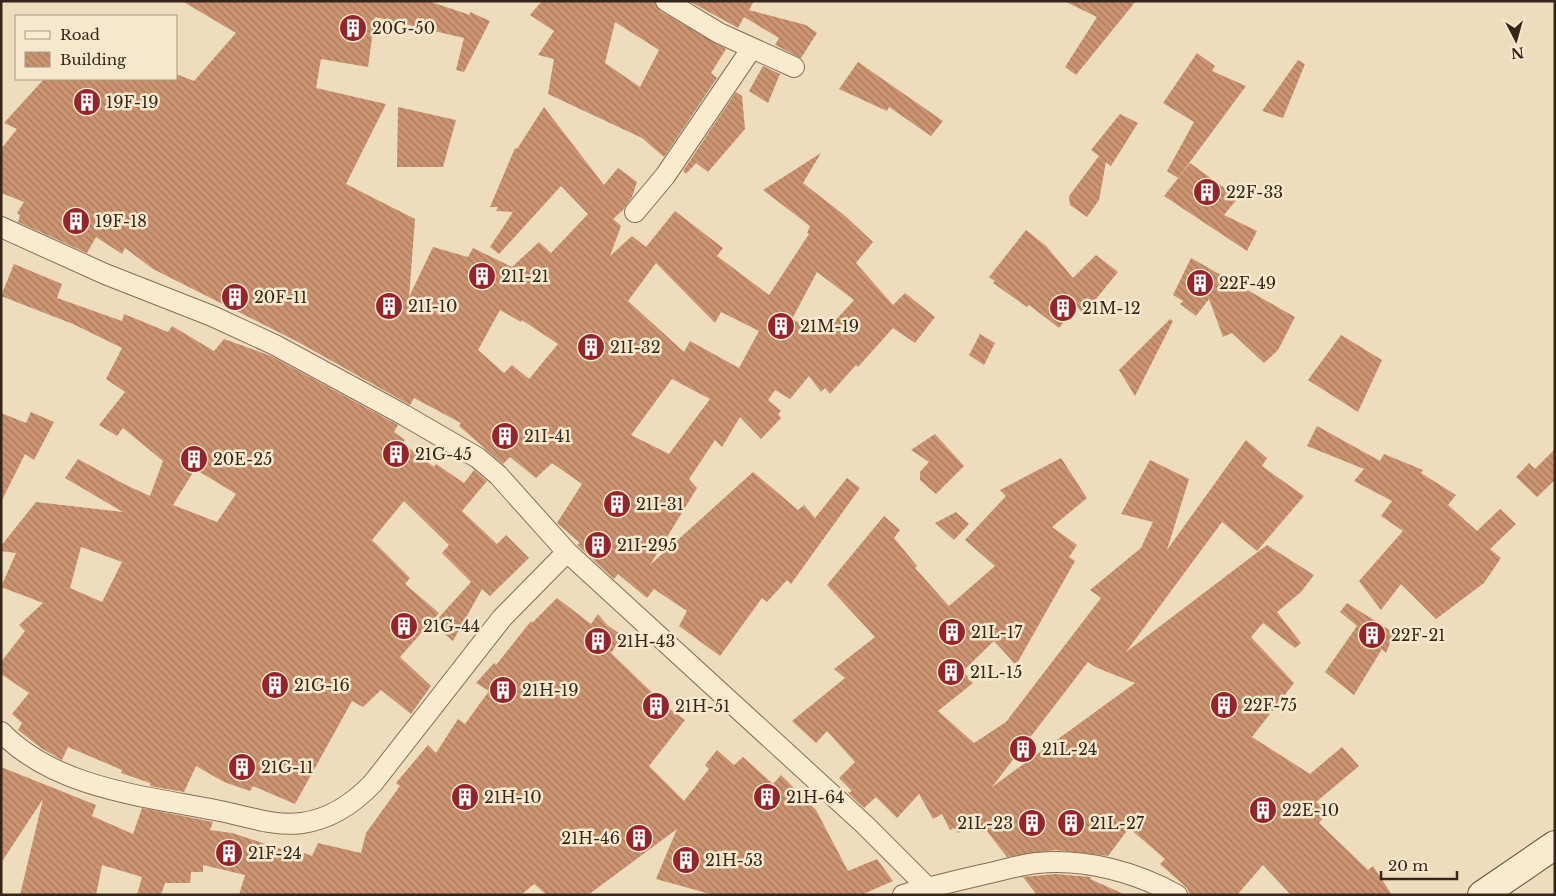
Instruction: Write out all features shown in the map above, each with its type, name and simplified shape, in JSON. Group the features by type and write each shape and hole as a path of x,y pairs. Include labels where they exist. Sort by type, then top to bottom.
{"street":[{"path":"666,1 719,34 794,67"},
{"path":"635,212 665,176 752,48"},
{"path":"1,227 104,274 212,316 266,341 404,415 489,467 567,552 865,825 927,887"},
{"path":"1,732 32,758 76,778 174,803 282,824 314,821 351,804 373,783 502,618 567,552"},
{"path":"1482,895 1555,845"},
{"path":"904,895 927,887 1035,863 1059,862 1080,863 1122,872 1161,886 1177,895"}],"building":[{"path":"182,1 428,1 470,15 470,12 490,21 464,72 456,70 464,38 375,17 368,67 321,59 316,88 386,104 346,184 415,219 409,297 433,247 468,257 473,248 512,267 539,242 551,253 588,214 561,186 499,254 490,247 513,212 496,211 498,207 490,207 515,148 517,149 544,107 604,185 618,168 637,182 632,197 623,210 613,219 621,226 610,256 632,236 646,247 675,211 723,248 717,256 769,295 809,234 807,233 810,226 763,190 821,153 803,183 844,215 873,242 856,263 893,305 905,293 935,317 915,343 893,328 858,367 856,365 830,394 825,388 821,392 809,376 790,399 775,390 768,400 781,411 778,414 781,418 761,439 740,417 722,447 715,440 689,479 697,488 650,565 753,472 798,510 804,505 815,518 847,478 860,488 791,584 787,580 767,602 762,598 720,656 679,626 687,611 654,589 647,598 618,574 614,579 577,545 580,543 557,523 582,484 552,463 536,478 510,457 503,464 459,426 461,423 414,398 410,405 298,342 153,269 125,248 122,254 96,237 87,253 18,222 20,215 17,213 24,202 1,193 1,149 17,129 4,123 43,80 178,80 178,75 194,81 236,33","holes":["656,263 715,323 721,312 759,331 739,368 690,341 684,352 628,301","817,272 854,300 823,334 792,319","500,310 521,322 522,320 558,344 529,379 512,365 504,373 478,350","672,379 710,399 669,454 631,435"]},
{"path":"542,1 654,1 660,11 726,49 711,73 717,78 664,157 642,138 548,94 554,59 538,55 554,31 530,15","holes":["615,22 659,50 640,87 605,63"]},
{"path":"689,1 754,1 749,10 806,25 817,33 801,58 775,45 779,38 744,17 738,28"},
{"path":"1064,1 1136,1 1076,75 1065,67 1097,17"},
{"path":"1197,53 1215,66 1212,71 1246,86 1178,178 1167,171 1194,122 1163,103"},
{"path":"1298,60 1305,64 1283,118 1262,111"},
{"path":"858,62 943,121 931,136 889,107 887,111 839,89"},
{"path":"763,66 780,74 768,103 749,91"},
{"path":"736,92 742,96 745,129 708,172 696,163 686,174 683,171"},
{"path":"398,107 456,120 443,167 397,167"},
{"path":"1120,114 1138,123 1111,166 1106,162 1099,200 1087,217 1070,205 1069,196 1099,156 1091,150"},
{"path":"1190,163 1238,198 1224,215 1257,231 1247,251 1164,196"},
{"path":"1026,230 1046,246 1073,278 1096,255 1118,272 1083,315 1077,306 1059,328 1029,305 1027,307 993,283 995,281 989,277"},
{"path":"1191,258 1295,317 1278,350 1264,363 1232,333 1223,337 1209,299 1196,316 1180,304 1183,301 1173,295"},
{"path":"14,264 62,284 57,298 122,321 124,314 168,332 172,326 214,351 224,339 271,356 398,425 394,432 405,440 402,443 434,467 436,464 464,483 474,470 487,481 462,511 497,544 506,535 529,558 490,596 482,589 453,641 433,624 471,582 442,553 449,545 404,501 372,540 410,578 405,584 439,613 400,657 431,686 411,714 381,690 363,707 352,701 295,804 253,786 250,791 224,782 196,766 184,792 150,786 150,783 121,773 122,770 68,747 62,760 41,748 18,730 22,723 12,714 29,693 1,674 1,662 25,631 19,625 43,603 1,587 16,553 1,551 1,546 36,502 123,512 65,478 78,459 150,496 163,461 123,428 117,436 99,425 125,392 106,379 122,348 73,324 1,296","holes":["195,469 236,494 217,522 173,505","81,547 122,562 102,602 70,588"]},
{"path":"1170,319 1173,321 1135,396 1119,370"},
{"path":"980,334 995,343 984,365 969,355"},
{"path":"1341,335 1382,360 1358,412 1308,380"},
{"path":"31,412 54,422 34,460 25,454 1,502 1,413 26,423"},
{"path":"1317,426 1380,461 1384,454 1423,470 1421,473 1456,495 1448,505 1477,531 1500,509 1516,524 1490,549 1501,558 1484,583 1436,619 1401,584 1381,610 1359,581 1403,531 1381,516 1392,501 1354,481 1364,469 1307,446"},
{"path":"935,434 964,466 936,494 920,480 920,472 929,462 911,450"},
{"path":"1246,440 1267,458 1262,466 1304,496 1257,551 1222,522 1126,652 1267,545 1314,575 1301,592 1277,612 1301,643 1295,648 1263,623 1251,637 1294,683 1252,737 1310,774 1342,747 1359,766 1316,802 1328,811 1319,823 1368,870 1373,866 1392,895 1291,895 1263,865 1237,895 1190,895 1187,888 1160,864 1165,859 1129,828 1108,856 1055,850 1007,857 986,830 982,832 976,822 958,833 954,828 950,830 942,814 933,819 919,794 897,818 876,797 864,808 848,793 852,791 839,778 855,762 827,731 816,743 792,721 845,678 834,669 875,637 827,585 884,516 900,530 894,538 917,566 915,568 949,606 995,566 965,540 1006,496 1000,490 1061,458 1087,498 1052,527 1077,545 1069,557 1075,561 1016,665 994,641 963,671 973,683 938,711 974,743 1006,722 1101,598 1090,590 1141,548 1153,522 1121,514 1150,460 1189,479 1167,550","holes":["1088,662 1095,667 1135,683 992,787"]},
{"path":"1555,449 1555,480 1537,497 1516,477 1529,463 1535,469"},
{"path":"956,512 969,524 954,540 935,523"},
{"path":"557,598 591,624 598,614 607,625 623,636 611,653 667,707 685,720 649,766 684,801 709,769 705,765 717,750 734,765 743,757 773,784 781,775 816,810 848,871 877,859 893,881 861,895 714,895 656,879 677,829 588,895 547,895 534,884 521,895 239,895 245,875 203,865 203,872 191,872 190,883 165,883 161,895 137,895 142,877 102,865 96,895 20,895 43,799 1,863 1,767 96,805 92,816 133,834 142,808 213,822 210,830 232,833 303,856 304,853 312,856 318,843 361,853 366,833 400,786 396,783 428,745 436,753 458,719 465,724 489,691 476,683 494,663 496,665 531,621 532,623"},
{"path":"1347,603 1394,633 1386,653 1382,649 1354,695 1325,672 1357,626 1340,612"},
{"path":"1055,874 1091,877 1090,879 1126,895 1037,895 1023,877"}],"place":[{"name":"20G-50","path":"353,28"},
{"name":"19F-19","path":"87,102"},
{"name":"22F-33","path":"1207,192"},
{"name":"19F-18","path":"76,221"},
{"name":"21I-21","path":"482,276"},
{"name":"22F-49","path":"1200,283"},
{"name":"20F-11","path":"235,297"},
{"name":"21I-10","path":"389,306"},
{"name":"21M-12","path":"1063,308"},
{"name":"21M-19","path":"781,326"},
{"name":"21I-32","path":"591,347"},
{"name":"21I-41","path":"505,436"},
{"name":"21G-45","path":"396,454"},
{"name":"20E-25","path":"194,459"},
{"name":"21I-31","path":"617,504"},
{"name":"21I-295","path":"598,545"},
{"name":"21G-44","path":"404,626"},
{"name":"21L-17","path":"952,632"},
{"name":"22F-21","path":"1372,635"},
{"name":"21H-43","path":"598,641"},
{"name":"21L-15","path":"951,672"},
{"name":"21G-16","path":"275,685"},
{"name":"21H-19","path":"503,690"},
{"name":"22F-75","path":"1224,705"},
{"name":"21H-51","path":"656,706"},
{"name":"21L-24","path":"1023,749"},
{"name":"21G-11","path":"242,767"},
{"name":"21H-10","path":"465,797"},
{"name":"21H-64","path":"767,797"},
{"name":"22E-10","path":"1263,810"},
{"name":"21L-23","path":"1032,823"},
{"name":"21L-27","path":"1071,823"},
{"name":"21H-46","path":"639,838"},
{"name":"21F-24","path":"229,853"},
{"name":"21H-53","path":"686,860"}]}
